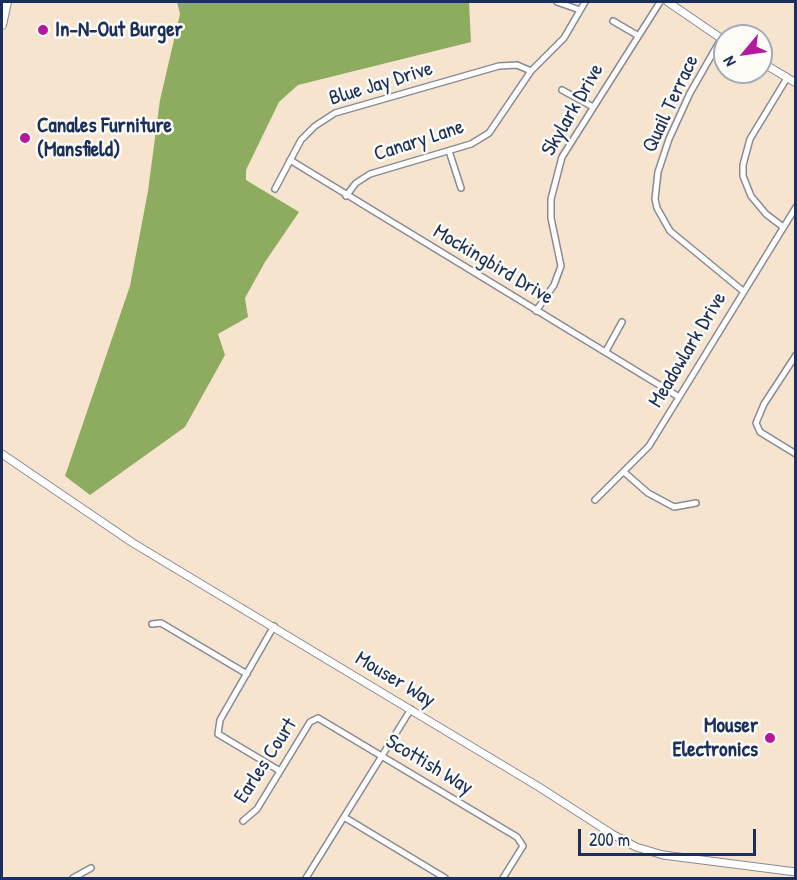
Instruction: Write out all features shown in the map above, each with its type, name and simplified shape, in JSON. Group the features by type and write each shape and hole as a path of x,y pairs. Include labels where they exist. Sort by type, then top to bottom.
{"main road":[{"path":"2,25 7,2"}],"street":[{"path":"557,2 580,10"},
{"name":"Canary Lane","path":"346,196 356,183 370,174 473,143 489,133 531,71 564,38 585,2"},
{"name":"Skylark Drive","path":"536,311 554,285 561,266 551,218 551,199 555,177 562,158 637,35 660,2"},
{"path":"668,2 713,33"},
{"path":"613,21 637,35"},
{"name":"Quail Terrace","path":"713,56 690,93 669,139 658,172 655,199 657,208 670,231 743,291"},
{"name":"Blue Jay Drive","path":"275,189 301,140 315,126 336,113 499,66 517,65 531,71"},
{"path":"773,69 795,83"},
{"path":"783,227 766,214 751,196 743,176 742,165 750,139 787,78"},
{"path":"562,90 593,107"},
{"path":"449,151 461,188"},
{"name":"Mockingbird Drive","path":"290,160 679,397"},
{"name":"Meadowlark Drive","path":"595,500 649,446 795,207"},
{"path":"606,351 622,322"},
{"path":"795,355 764,404 756,423 756,428 795,454"},
{"name":"Mouser Way","path":"2,454 133,543 539,787 585,819 636,847 663,855 795,872"},
{"path":"624,472 648,493 674,507 696,503"},
{"path":"152,624 161,623 247,674"},
{"path":"274,626 220,720 218,734 280,771"},
{"path":"306,879 411,709"},
{"name":"Earles Court","path":"243,820 254,813 310,722 315,718"},
{"name":"Scottish Way","path":"315,718 322,720 517,837 523,846 503,879"},
{"path":"344,817 445,879"},
{"path":"73,879 91,868"}],"green space":[{"path":"177,2 469,2 471,42 298,85 279,102 246,170 246,180 299,212 265,262 245,298 248,317 218,334 225,355 185,427 90,495 65,476 130,286 148,191 160,100 180,14"}],"place":[{"name":"In-N-Out Burger","path":"43,30"},
{"name":"Canales Furniture (Mansfield)","path":"25,138"},
{"name":"Mouser Electronics","path":"770,738"}]}
